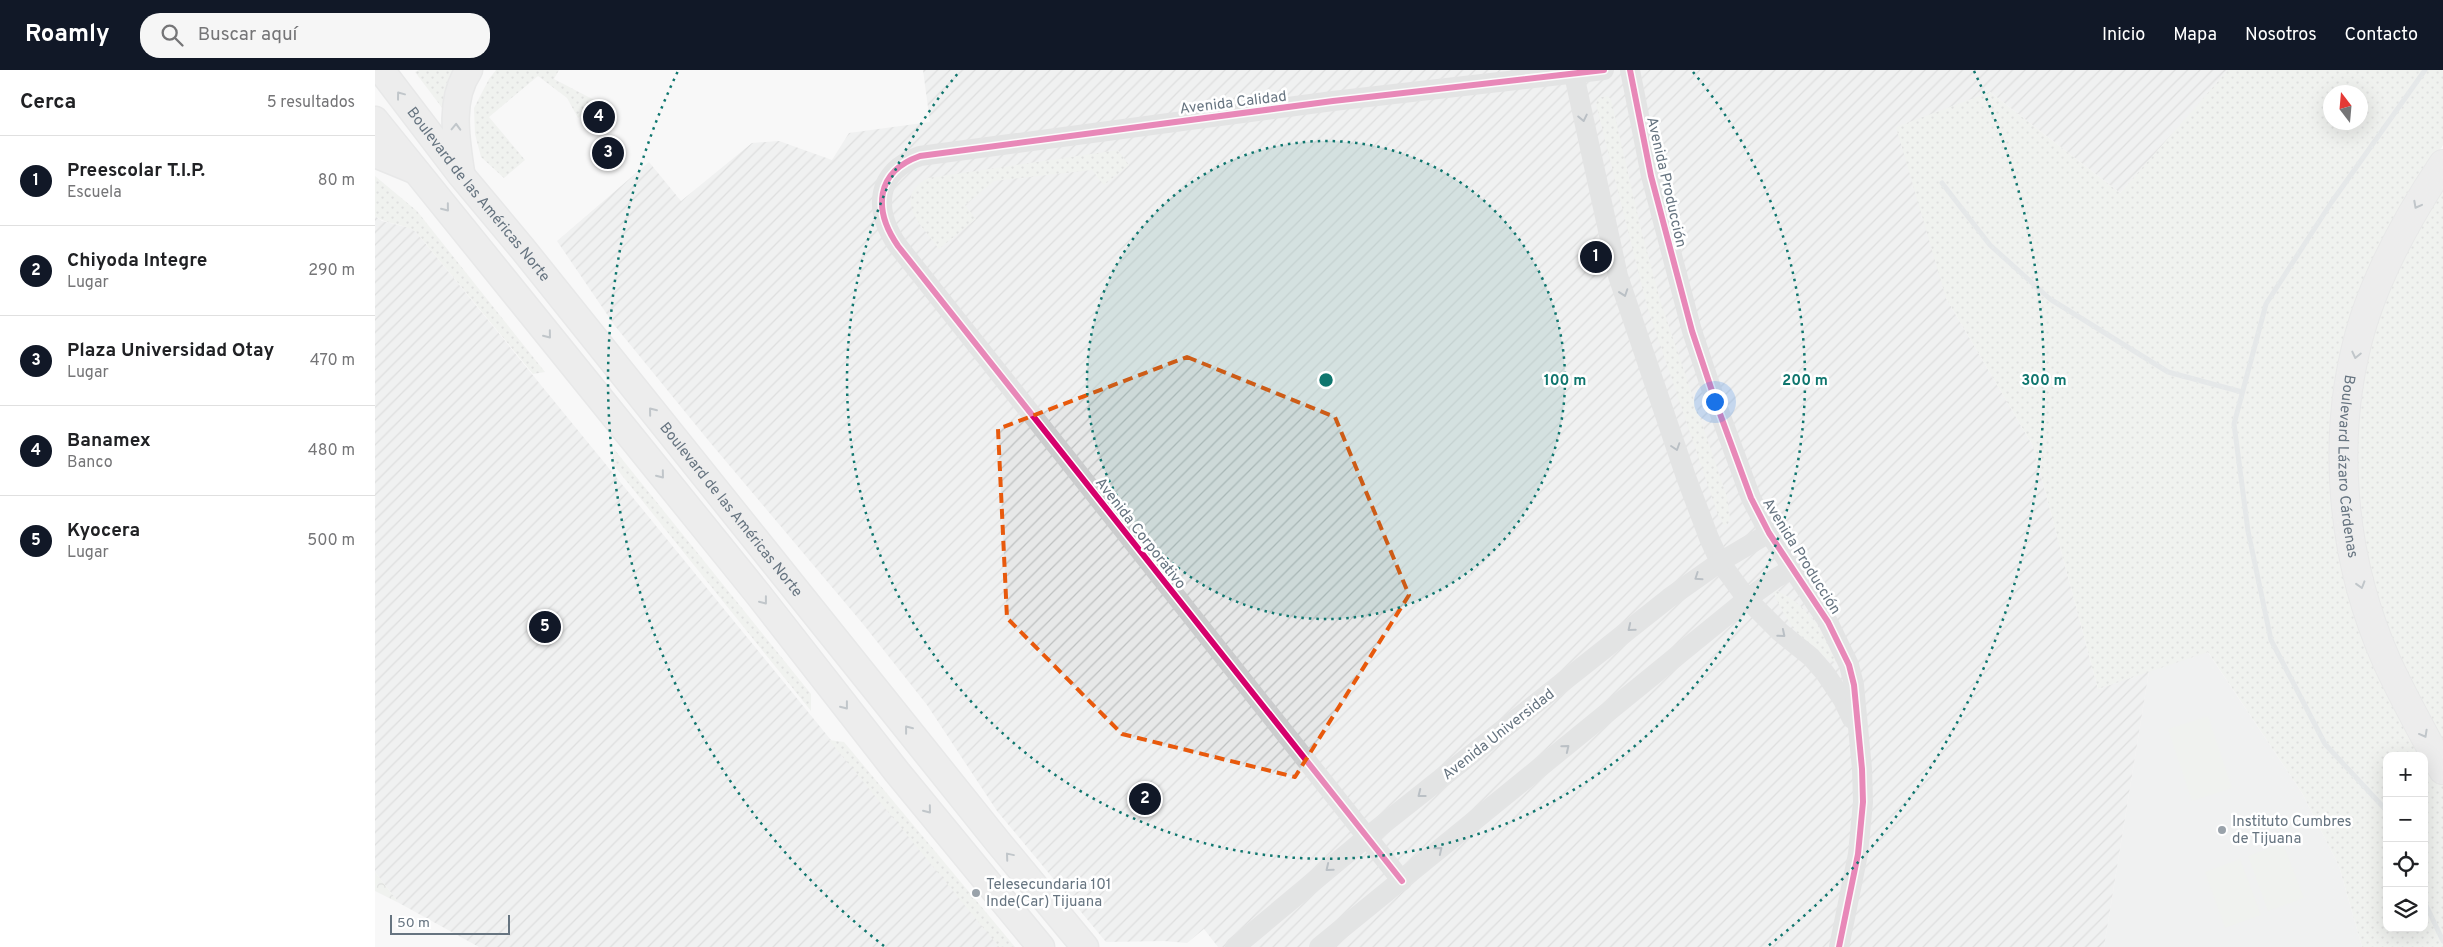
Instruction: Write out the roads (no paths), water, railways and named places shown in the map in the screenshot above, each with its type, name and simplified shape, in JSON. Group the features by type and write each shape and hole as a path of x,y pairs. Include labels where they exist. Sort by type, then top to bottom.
{"highway":[{"name":"Boulevard Lázaro Cárdenas","path":"2443,164 2420,198 2389,258 2364,319 2349,386 2344,441 2345,502 2355,563 2369,612 2387,662 2443,770"}],"main road":[{"name":"Boulevard de las Américas Norte","path":"381,70 461,176 522,248 924,750 1085,947"},
{"path":"461,176 455,134 457,106 465,77 469,70"},
{"path":"375,120 758,594 897,772 1041,947"},
{"path":"375,154 415,170"},
{"path":"897,772 924,750"}],"street":[{"name":"Avenida Calidad","path":"883,192 895,170 905,161 920,156 1333,101 1573,72 1604,70"},
{"name":"Avenida Producción","path":"1630,70 1651,176 1692,331 1716,403 1751,498 1769,532 1828,622 1849,665 1854,685 1862,769 1861,828 1858,854 1839,947"},
{"name":"Avenida Producción","path":"1573,72 1618,276 1694,501 1720,562 1747,599 1780,632 1811,657 1825,673 1843,700 1859,732"},
{"name":"Avenida Corporativo","path":"883,192 881,206 883,219 898,246 1402,881"},
{"name":"Avenida Universidad","path":"1235,947 1367,837 1669,598 1720,562 1769,532"},
{"path":"1319,947 1747,599 1794,568"}],"waterway":[{"path":"2383,807 2325,744 2271,640 2248,531 2234,424 2266,304 2331,203 2425,70"},
{"path":"1942,183 1990,245 2050,299 2168,372 2242,392"},
{"path":"2428,909 2443,941"}],"place":[{"name":"Banamex","path":"599,117"},
{"name":"Plaza Universidad Otay","path":"608,153"},
{"name":"Preescolar T.I.P.","path":"1596,257"},
{"name":"Kyocera","path":"545,627"},
{"name":"Chiyoda Integre","path":"1145,799"},
{"name":"Instituto Cumbres de Tijuana","path":"2222,830"},
{"name":"Telesecundaria 101 Inde(Car) Tijuana","path":"976,893"}]}
